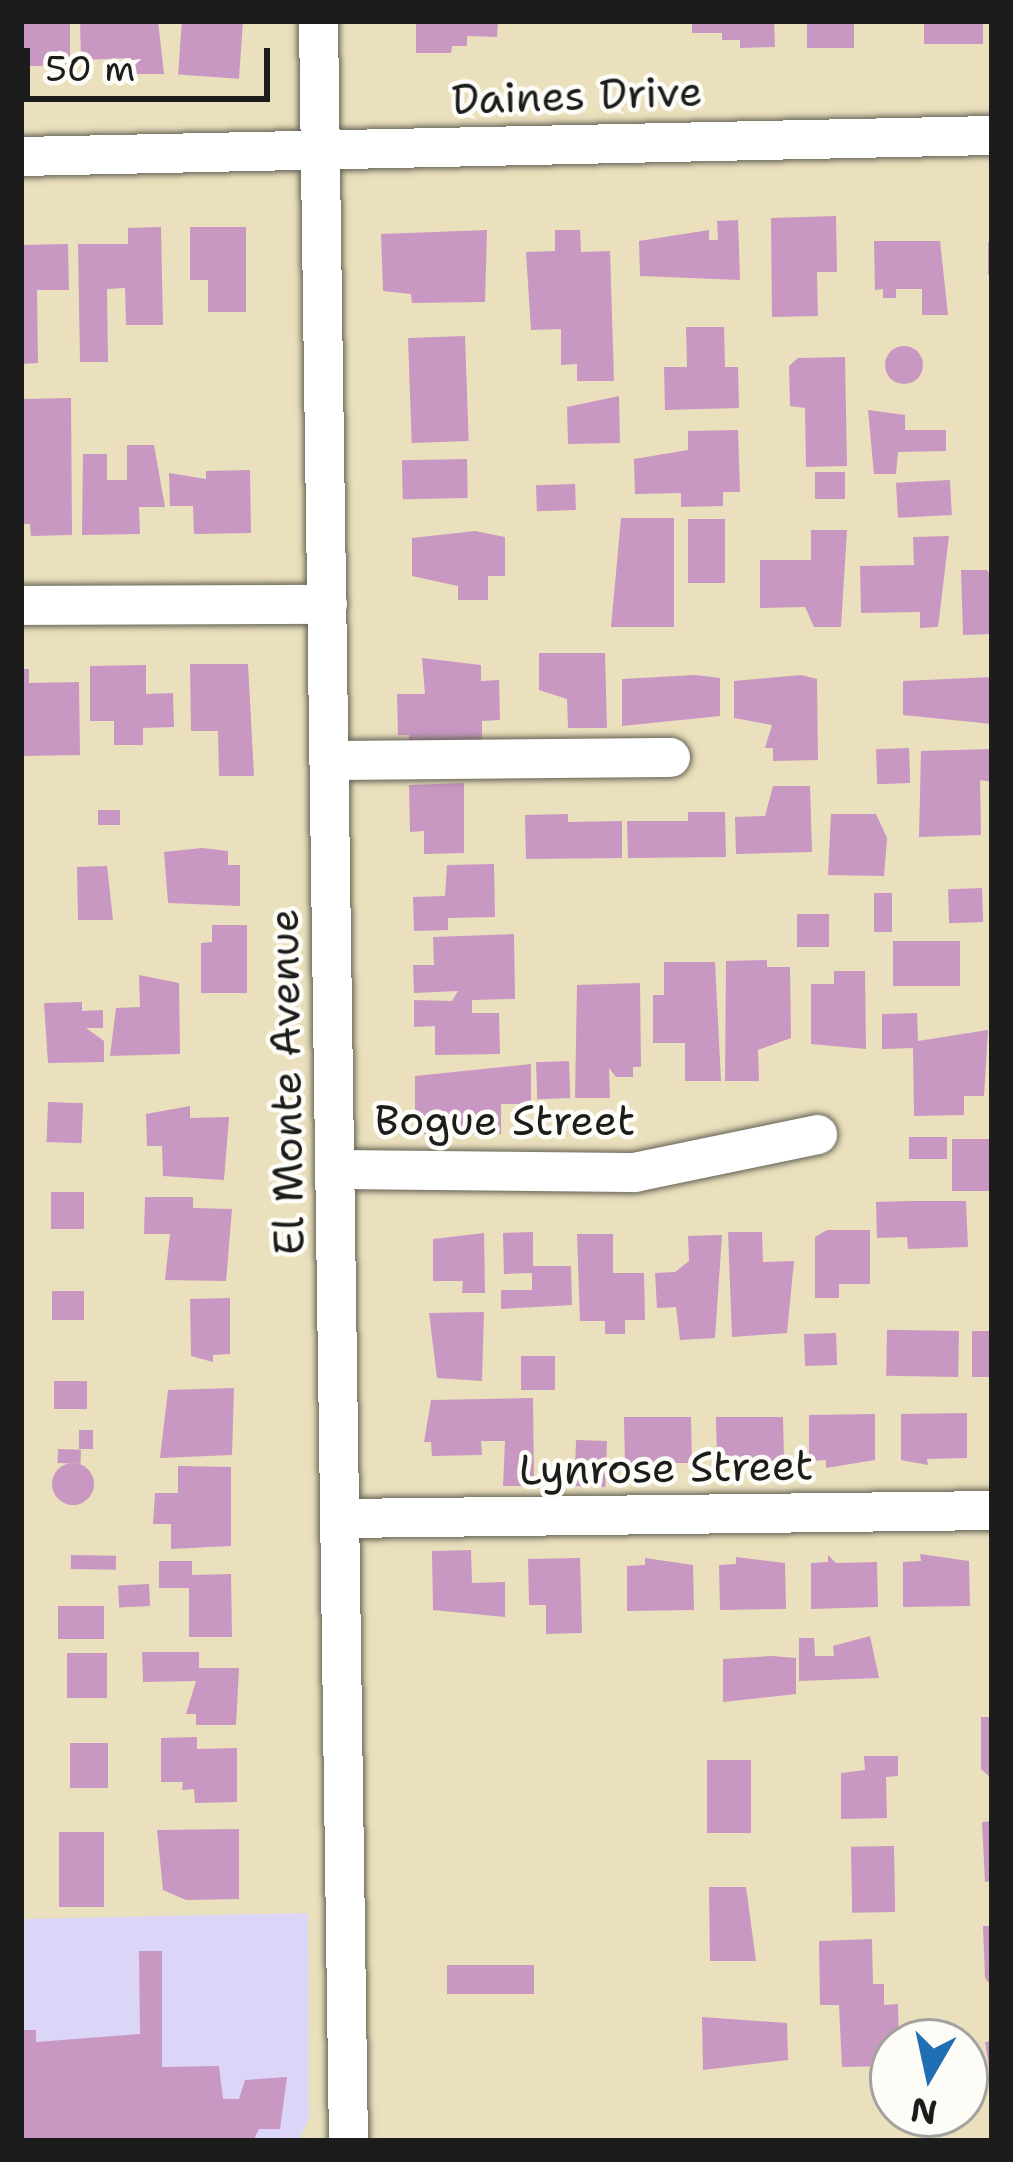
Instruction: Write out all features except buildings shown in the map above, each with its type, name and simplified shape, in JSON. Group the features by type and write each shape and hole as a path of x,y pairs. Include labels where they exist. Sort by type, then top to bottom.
{"street":[{"name":"El Monte Avenue","path":"318,21 348,2141"},
{"name":"Daines Drive","path":"21,155 320,153 992,135"},
{"path":"21,604 327,604"},
{"path":"329,760 670,757"},
{"name":"Bogue Street","path":"334,1169 634,1172 817,1134"},
{"name":"Lynrose Street","path":"341,1518 992,1510"}],"shaded area":[{"path":"308,1913 309,2119 298,2141 21,2141 21,1919"}]}
